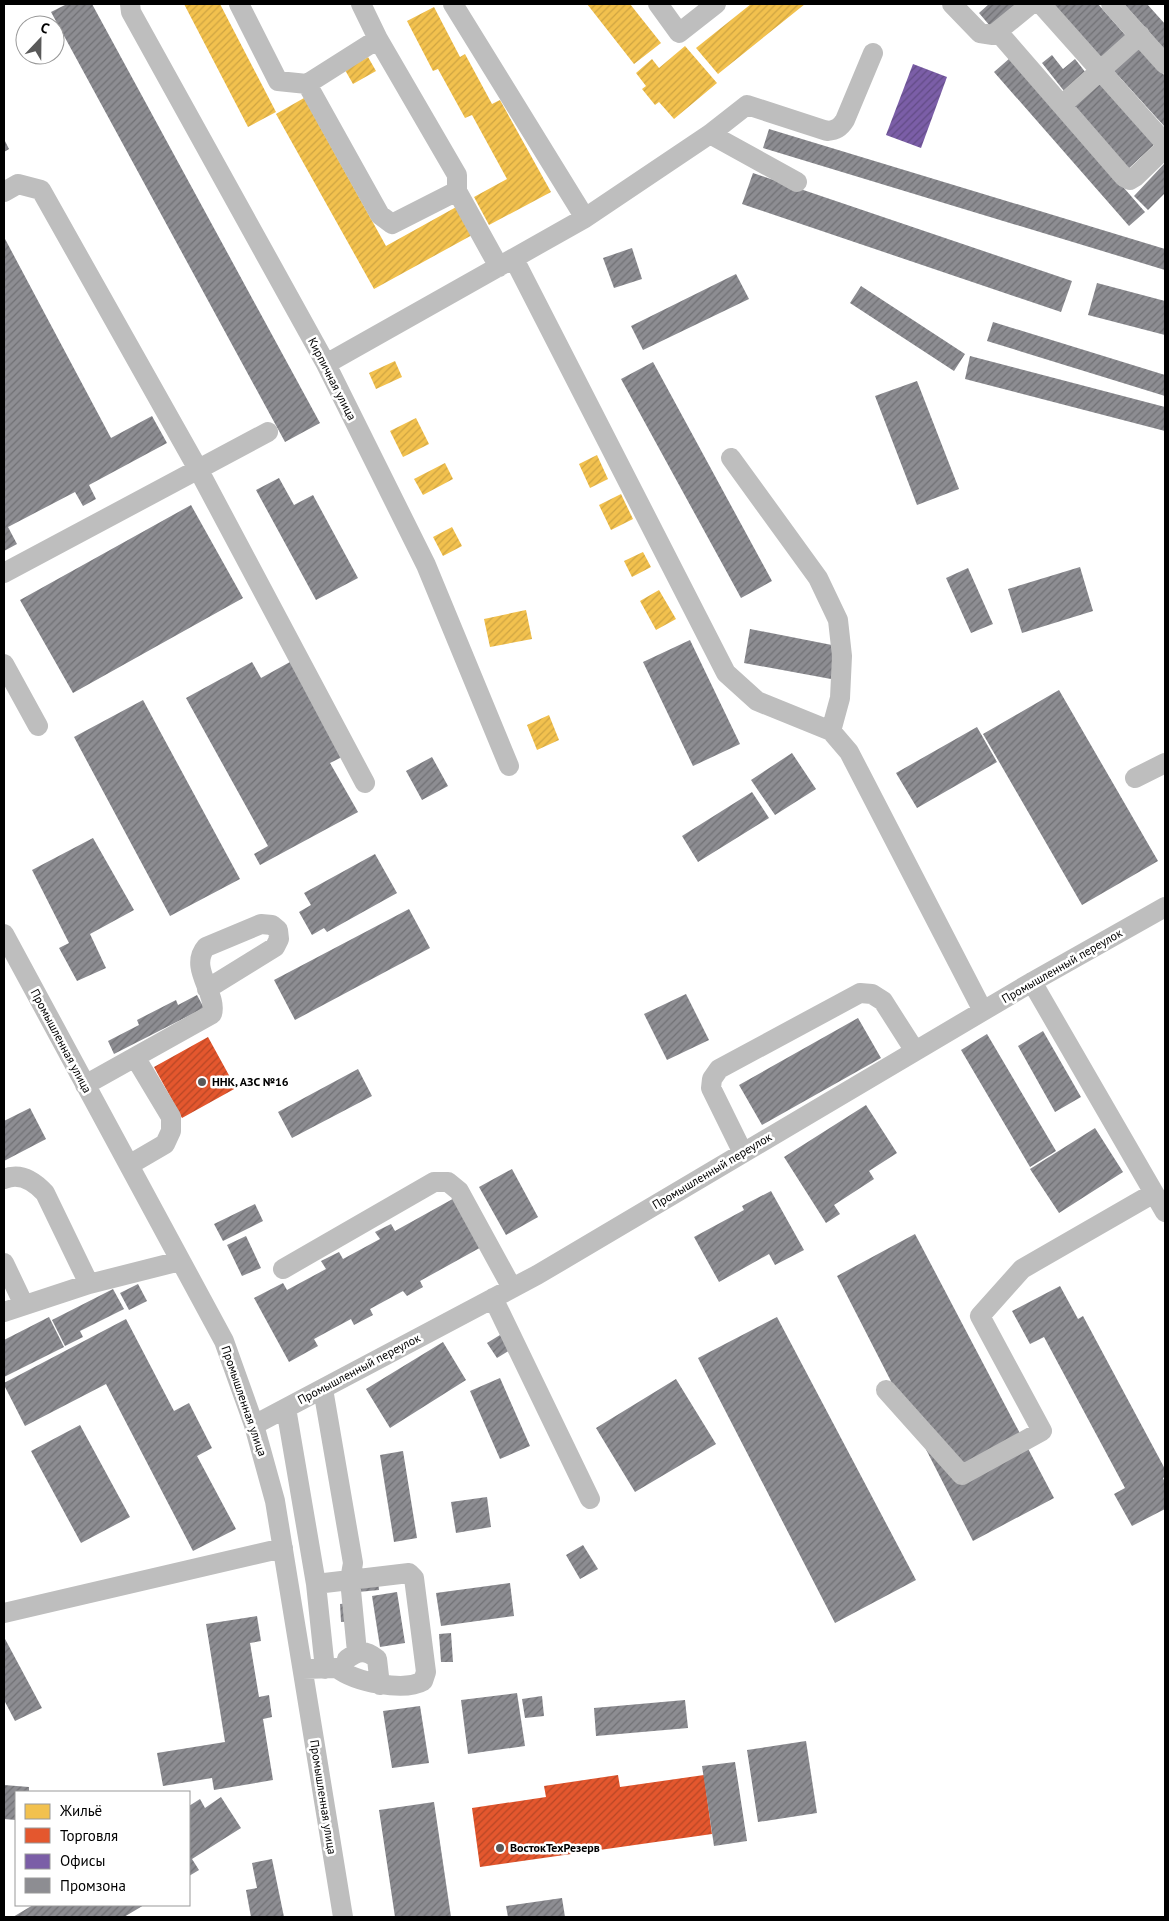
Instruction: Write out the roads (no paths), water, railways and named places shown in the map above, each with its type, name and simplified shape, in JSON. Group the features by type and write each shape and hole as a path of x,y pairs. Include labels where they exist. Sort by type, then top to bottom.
{"street":[{"name":"Кирпичная улица","path":"130,4 131,12 326,364 426,565 509,766"},
{"path":"239,4 278,81 307,84 378,38"},
{"path":"360,4 457,175 457,191 506,263 726,673 757,701 832,731 850,752 983,1011"},
{"path":"453,4 585,218"},
{"path":"658,4 679,33 716,4"},
{"path":"952,4 980,33 993,35 1031,4"},
{"path":"1041,4 1165,143"},
{"path":"1111,4 1165,64"},
{"path":"998,32 1124,177 1130,180 1136,177 1165,148"},
{"path":"1062,105 1140,36"},
{"path":"326,364 585,218 710,134 747,106 827,131 836,130 845,120 873,53"},
{"path":"307,84 380,215 392,224 457,191"},
{"path":"710,134 797,182"},
{"path":"4,192 18,184 41,190 198,469 365,783"},
{"path":"4,573 268,432"},
{"path":"731,458 818,578 838,620 842,656 840,698 832,731"},
{"path":"4,664 38,726"},
{"path":"1135,778 1165,763"},
{"name":"Промышленный переулок","path":"254,1425 546,1270 1032,982 1165,908"},
{"name":"Промышленная улица","path":"4,934 224,1342 254,1425 275,1501 343,1917"},
{"path":"1032,982 1165,1212"},
{"path":"85,1085 212,1014 213,1008 207,989"},
{"path":"743,1153 711,1088 712,1079 719,1069 860,993 872,994 883,1000 915,1051"},
{"path":"129,1165 165,1144 171,1131 171,1117 135,1057"},
{"path":"4,1179 22,1176 36,1183 45,1193 89,1284"},
{"path":"283,1269 434,1182 448,1182 458,1191 512,1288"},
{"path":"886,1390 962,1475 1042,1431 980,1316 1022,1269 1154,1192"},
{"path":"4,1312 89,1284 180,1261"},
{"path":"4,1263 24,1305"},
{"path":"493,1298 590,1499"},
{"path":"323,1389 353,1563 350,1580 357,1652"},
{"path":"286,1408 331,1669"},
{"path":"4,1613 283,1548"},
{"path":"302,1669 331,1669 353,1678 380,1685 417,1684 423,1681 426,1672 414,1578 409,1573 316,1584"},
{"path":"331,1669 357,1652 370,1653 377,1659 380,1685"}],"place":[{"name":"ННК, АЗС №16","path":"202,1082"},
{"name":"ВостокТехРезерв","path":"500,1848"}]}
